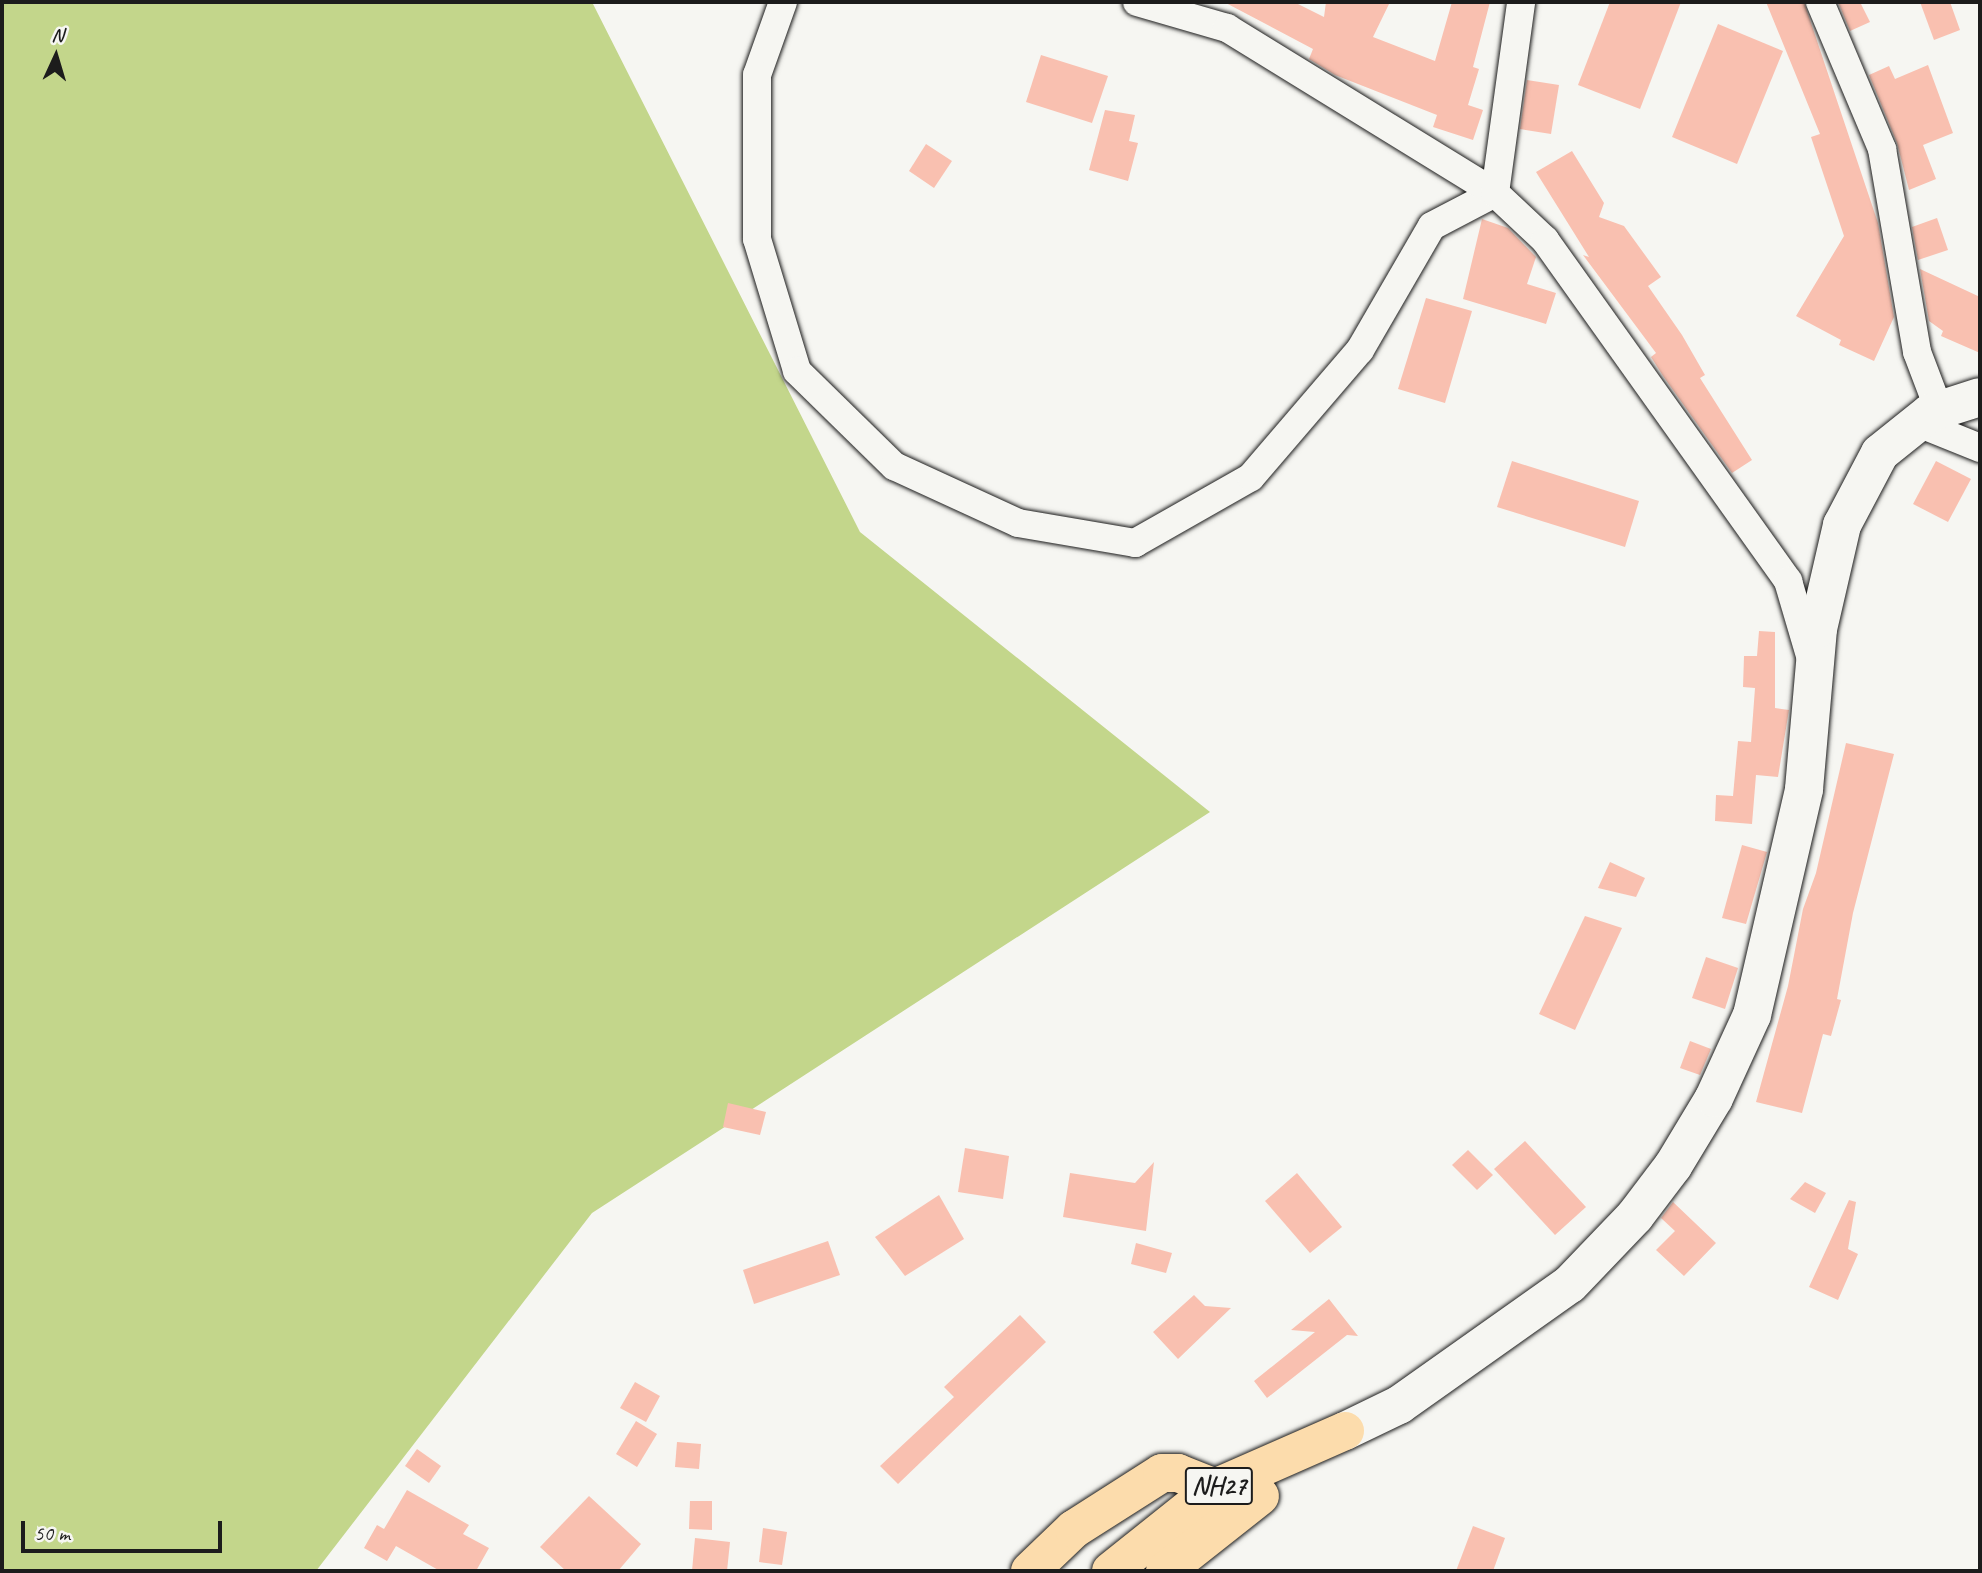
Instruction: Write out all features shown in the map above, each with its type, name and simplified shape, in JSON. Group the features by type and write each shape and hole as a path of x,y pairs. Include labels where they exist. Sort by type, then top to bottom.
{"highway":[{"name":"NH27","path":"1111,1571 1345,1431"},
{"name":"NH27","path":"1030,1571 1074,1528 1163,1473 1178,1473 1227,1500"},
{"name":"NH27","path":"1165,1571 1227,1500"}],"main road":[{"path":"1345,1431 1399,1405 1570,1284 1635,1216 1673,1166 1714,1098 1752,1015 1804,789 1813,664 1842,525 1880,453 1929,416 1980,397"}],"street":[{"path":"783,2 757,75 757,239 797,371 894,466 1018,523 1135,543 1251,477 1360,350 1432,226 1495,193"},
{"path":"1137,2 1227,28 1495,193 1545,240 1788,581 1813,664"},
{"path":"1495,193 1521,2"},
{"path":"1820,2 1882,149 1929,416 1980,448"}],"green space":[{"path":"2,2 592,2 860,532 1210,812 592,1213 316,1571 2,1571"}],"building":[{"path":"1224,2 1294,2 1324,17 1326,2 1390,2 1373,37 1435,61 1452,2 1490,2 1473,67 1479,69 1468,105 1483,110 1473,140 1433,127 1437,115 1335,75 1309,59 1313,49"},
{"path":"1610,2 1681,2 1640,109 1578,85"},
{"path":"1766,2 1804,2 1878,223 1894,317 1874,361 1839,345 1841,340 1796,316 1844,236 1811,137 1820,134"},
{"path":"1838,2 1860,2 1870,22 1850,31"},
{"path":"1920,2 1950,2 1960,30 1934,40"},
{"path":"1718,24 1783,51 1737,164 1672,137"},
{"path":"1041,55 1108,76 1092,123 1026,102"},
{"path":"1928,65 1953,133 1923,145 1936,179 1909,190 1897,143 1869,75 1889,66 1895,79"},
{"path":"1527,80 1559,85 1551,134 1520,129"},
{"path":"1105,110 1135,115 1129,141 1138,143 1128,181 1089,170"},
{"path":"926,144 952,161 934,188 909,171"},
{"path":"1572,151 1604,203 1599,217 1624,226 1661,277 1648,286 1682,335 1705,375 1700,378 1752,460 1732,473 1663,376 1651,357 1656,353 1583,255 1589,257 1536,172"},
{"path":"1937,218 1948,250 1918,260 1912,227"},
{"path":"1482,219 1508,228 1536,257 1527,284 1556,293 1546,324 1463,299"},
{"path":"1920,269 1980,297 1980,353 1941,336 1943,331 1929,321"},
{"path":"1426,298 1472,311 1445,403 1398,389"},
{"path":"1512,461 1639,501 1625,547 1497,507"},
{"path":"1936,461 1971,479 1948,522 1913,504"},
{"path":"1759,631 1775,632 1775,708 1789,710 1778,777 1756,775 1752,824 1715,821 1716,795 1733,796 1738,741 1751,742 1755,688 1743,687 1744,656 1757,656"},
{"path":"1846,743 1894,754 1853,913 1837,999 1841,1000 1831,1036 1823,1034 1802,1113 1756,1102 1788,986 1803,909 1816,873"},
{"path":"1742,845 1767,852 1746,924 1722,918"},
{"path":"1610,862 1645,878 1636,897 1598,888"},
{"path":"1585,916 1622,928 1575,1030 1539,1014"},
{"path":"1706,957 1738,968 1725,1009 1692,998"},
{"path":"1690,1041 1711,1049 1700,1075 1680,1068"},
{"path":"728,1103 766,1112 760,1135 723,1127"},
{"path":"1525,1141 1586,1207 1555,1235 1494,1169"},
{"path":"965,1148 1009,1156 1003,1199 958,1192"},
{"path":"1468,1150 1493,1175 1477,1190 1452,1165"},
{"path":"1154,1162 1146,1231 1063,1217 1070,1173 1135,1183"},
{"path":"1297,1173 1342,1227 1310,1253 1265,1201"},
{"path":"1805,1182 1826,1193 1815,1213 1790,1199"},
{"path":"939,1195 964,1239 905,1276 875,1237"},
{"path":"1849,1200 1856,1202 1848,1249 1858,1254 1838,1300 1809,1287"},
{"path":"1673,1202 1716,1243 1684,1276 1656,1250 1675,1231 1661,1218"},
{"path":"828,1241 840,1275 754,1304 743,1270"},
{"path":"1136,1243 1172,1253 1166,1273 1131,1264"},
{"path":"1194,1295 1205,1306 1231,1308 1178,1359 1153,1332"},
{"path":"1329,1299 1358,1336 1347,1335 1267,1398 1254,1381 1315,1332 1291,1330"},
{"path":"1020,1315 1046,1342 898,1484 880,1466 954,1397 944,1387"},
{"path":"635,1382 660,1396 646,1422 620,1408"},
{"path":"636,1421 657,1434 637,1467 616,1454"},
{"path":"677,1442 701,1444 699,1469 675,1467"},
{"path":"417,1449 441,1466 429,1483 405,1466"},
{"path":"407,1490 469,1525 463,1534 489,1548 476,1571 440,1571 396,1546 387,1561 364,1548 377,1525 384,1529"},
{"path":"589,1496 641,1544 618,1571 566,1571 540,1547"},
{"path":"690,1501 712,1501 712,1530 689,1529"},
{"path":"1473,1526 1505,1538 1493,1571 1456,1571"},
{"path":"763,1528 787,1532 782,1565 759,1562"},
{"path":"695,1538 730,1542 727,1571 692,1571"}]}
